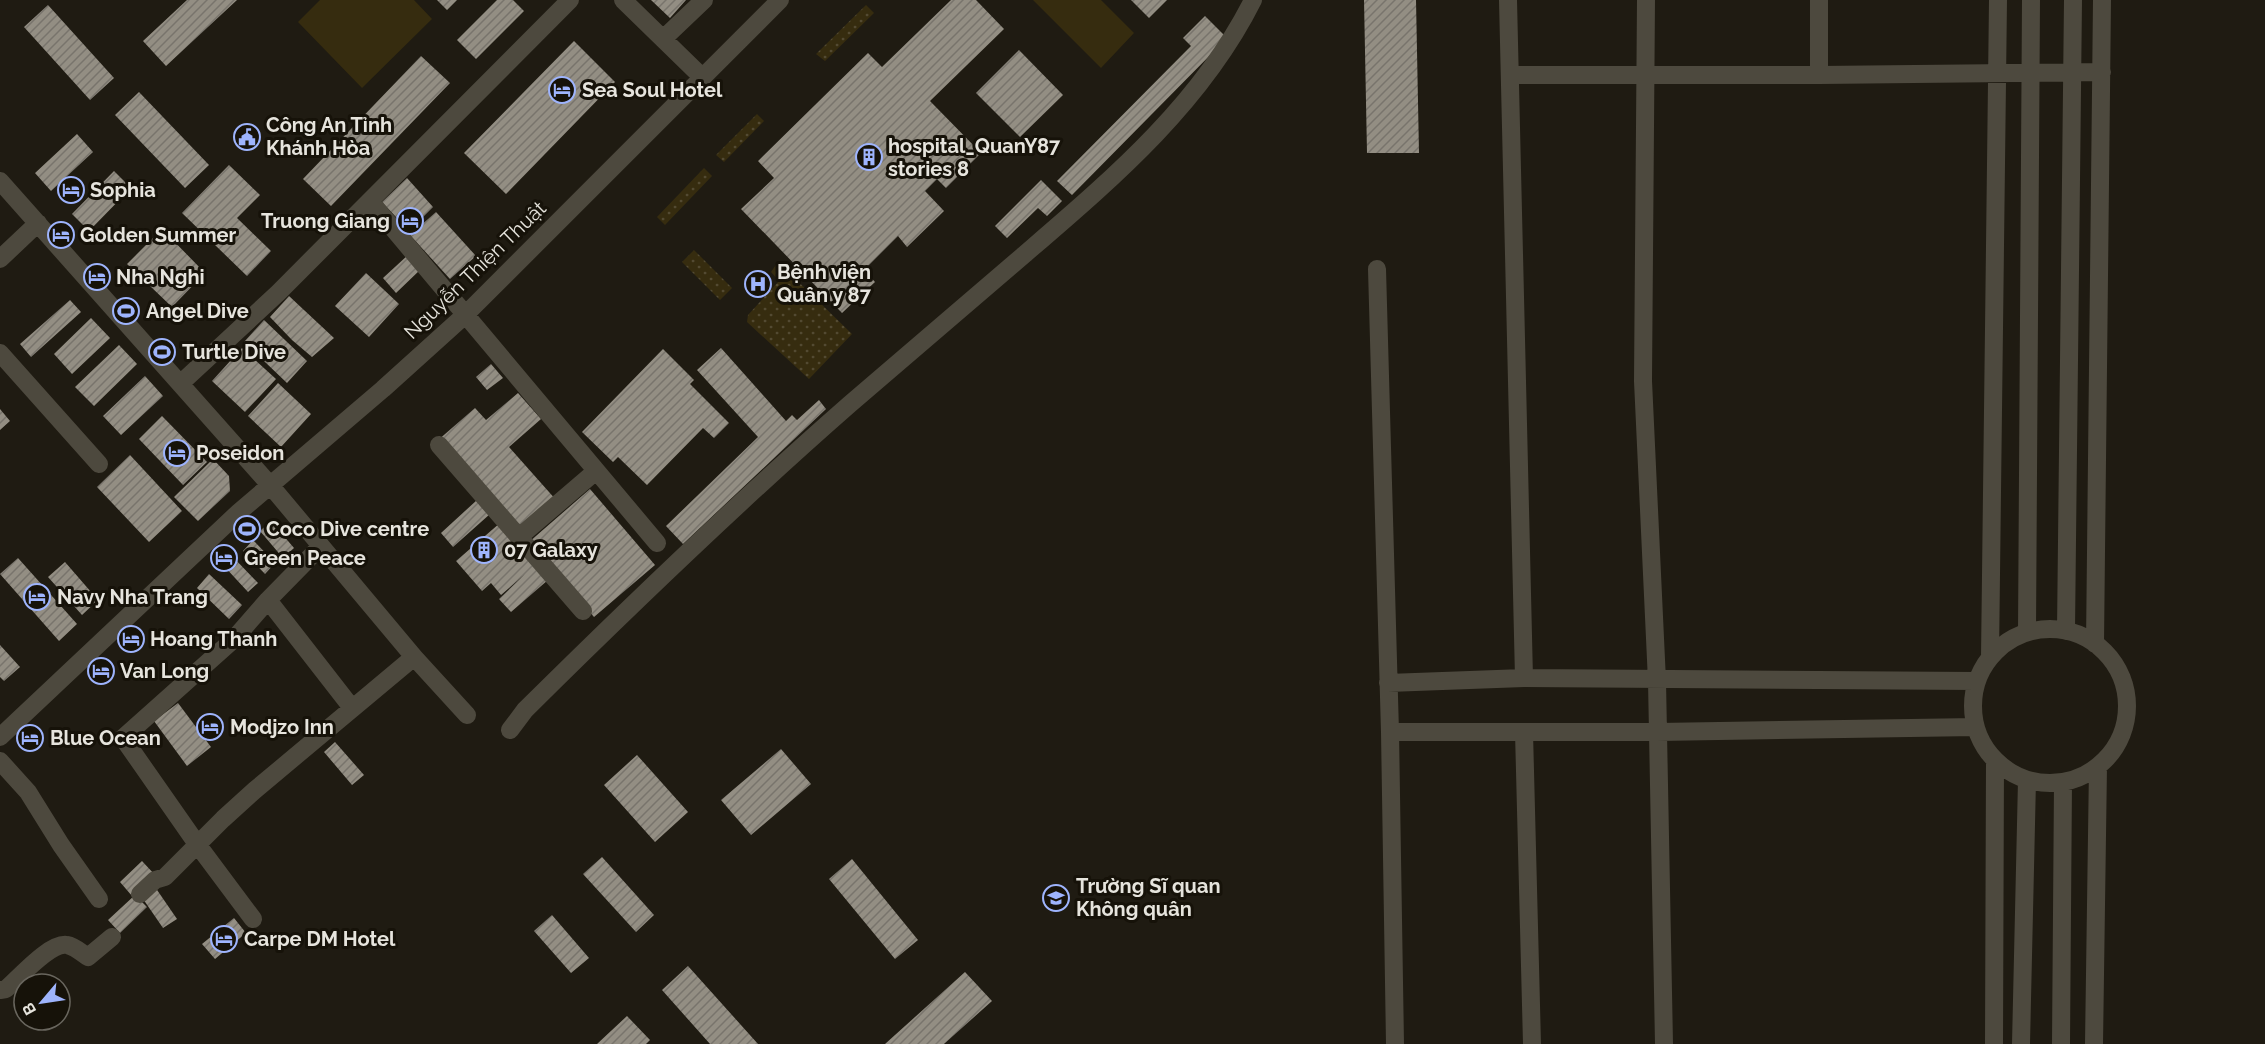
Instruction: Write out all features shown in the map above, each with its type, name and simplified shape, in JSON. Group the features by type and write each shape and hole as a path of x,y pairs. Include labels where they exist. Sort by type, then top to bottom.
{"street":[{"path":"180,384 278,293 570,0"},
{"path":"623,0 702,77"},
{"path":"663,39 704,0"},
{"name":"Nguyễn Thiện Thuật","path":"0,737 239,512 383,389 465,315 780,0"},
{"path":"510,730 525,710 648,588 777,468 1071,214 1138,152 1188,99 1215,64 1253,0"},
{"path":"1508,0 1524,678"},
{"path":"1646,0 1643,381 1657,681 1664,1044"},
{"path":"1819,0 1819,75"},
{"path":"1990,657 1998,0"},
{"path":"2027,632 2031,0"},
{"path":"2066,631 2073,0"},
{"path":"2095,644 2102,0"},
{"path":"1510,75 2102,72"},
{"path":"0,181 270,485 320,547 467,716"},
{"path":"370,201 657,543"},
{"path":"0,258 38,223"},
{"path":"1377,269 1390,732 1395,1044"},
{"path":"0,353 99,464"},
{"path":"439,445 583,611"},
{"path":"519,537 596,471"},
{"path":"253,920 123,738 234,639 320,547"},
{"path":"268,600 352,708"},
{"path":"2046,629 2066,631 2095,644 2112,661 2123,681 2127,705 2124,728 2114,749 2098,766 2082,777 2063,782 2045,783 2027,780 2010,772 1995,760 1983,745 1976,727 1973,704 1977,681 1990,657 2007,642 2027,632 2046,629"},
{"path":"140,894 155,880 165,877 255,790 414,657"},
{"path":"1388,683 1524,678 1657,681 1977,681"},
{"path":"1390,732 1658,732 1976,727"},
{"path":"1524,732 1532,1044"},
{"path":"1994,1044 1995,760"},
{"path":"0,761 28,792 61,846 99,899"},
{"path":"2094,1044 2098,766"},
{"path":"2021,1044 2027,780"},
{"path":"2061,1044 2063,782"},
{"path":"0,990 6,989 58,945 69,945 88,957 112,937"}],"shaded area":[{"path":"320,0 414,0 432,19 362,88 298,22"},
{"path":"1033,0 1101,0 1134,33 1101,68"},
{"path":"866,5 874,13 825,61 816,54"},
{"path":"757,114 764,121 724,162 716,155"},
{"path":"704,168 712,176 665,225 657,217"},
{"path":"694,250 732,288 720,300 682,262"},
{"path":"778,262 852,334 809,379 747,322 748,315 779,281 771,272"}],"building":[{"path":"187,0 237,0 166,66 143,41"},
{"path":"437,0 457,0 447,10"},
{"path":"497,0 513,0 524,11 476,59 457,40"},
{"path":"651,0 686,0 670,18"},
{"name":"hospital_QuanY87 stories 8","path":"951,0 976,0 1004,29 930,101 981,153 946,188 937,179 925,191 944,211 907,247 898,236 864,270 875,282 842,313 741,209 774,178 758,161 868,53 882,67"},
{"path":"1131,0 1167,0 1149,18"},
{"path":"1364,0 1416,0 1419,153 1367,153"},
{"path":"48,5 114,78 90,100 24,27"},
{"path":"1205,16 1227,38 1072,195 1057,181 1191,46 1183,38"},
{"path":"574,41 615,82 506,194 464,153"},
{"path":"1019,50 1063,95 1020,137 976,93"},
{"path":"421,56 450,83 331,206 303,179"},
{"path":"139,92 209,165 185,188 115,115"},
{"path":"77,134 93,152 51,191 35,173"},
{"path":"229,165 260,195 237,218 271,251 247,276 182,213"},
{"path":"114,171 131,188 89,231 72,214"},
{"path":"407,178 433,207 409,231 382,202"},
{"path":"1041,180 1062,201 1047,216 1038,208 1007,238 995,226"},
{"path":"436,212 476,256 450,279 410,235"},
{"path":"162,229 205,273 172,307 127,264"},
{"path":"408,255 421,269 396,293 383,278"},
{"path":"366,273 399,304 369,337 335,306"},
{"path":"289,296 334,338 312,357 270,317"},
{"path":"70,300 81,312 31,357 20,344"},
{"path":"91,318 110,338 72,374 54,354"},
{"path":"264,320 307,361 287,383 244,342"},
{"path":"119,345 137,364 94,406 75,387"},
{"path":"242,348 276,379 245,412 212,381"},
{"path":"721,348 786,421 792,415 797,420 819,400 826,409 683,544 666,526 758,437 697,370"},
{"path":"663,349 694,380 690,384 729,423 714,438 703,428 647,485 618,457 613,462 582,432"},
{"path":"491,364 503,378 487,390 476,377"},
{"path":"145,376 163,396 121,435 103,416"},
{"path":"278,383 311,414 281,447 248,416"},
{"path":"518,393 541,419 509,447 557,501 519,534 437,441 475,408 486,420"},
{"path":"0,409 10,421 0,430"},
{"path":"162,416 207,462 183,485 139,439"},
{"path":"130,455 182,511 149,542 97,487"},
{"path":"213,459 229,476 230,491 198,521 174,497"},
{"path":"590,489 655,565 594,617 529,542"},
{"path":"477,500 490,514 453,547 441,533"},
{"path":"271,521 294,548 283,558 260,531"},
{"path":"500,523 548,580 511,612 499,599 525,574 501,595 491,583 482,591 456,561"},
{"path":"253,540 275,563 265,574 243,551"},
{"path":"232,556 258,583 248,592 223,565"},
{"name":"Navy Nha Trang","path":"18,558 77,624 59,641 0,574"},
{"path":"65,562 98,600 82,615 48,577"},
{"path":"209,574 242,605 229,619 197,588"},
{"path":"0,645 20,667 4,681 0,677"},
{"path":"178,703 211,747 187,766 154,721"},
{"path":"335,742 364,775 352,785 324,752"},
{"path":"781,749 811,784 751,835 721,800"},
{"path":"637,755 688,812 655,842 604,785"},
{"path":"602,857 654,915 636,932 583,874"},
{"path":"852,859 918,940 895,959 829,879"},
{"path":"142,861 155,875 132,896 120,882"},
{"path":"155,887 177,919 163,928 141,896"},
{"path":"135,895 147,907 120,933 108,920"},
{"path":"552,915 589,958 571,973 534,931"},
{"name":"Carpe DM Hotel","path":"234,918 246,933 215,959 202,944"},
{"path":"688,966 758,1044 710,1044 662,990"},
{"path":"965,972 992,1001 944,1044 885,1044"},
{"path":"627,1016 650,1040 646,1044 597,1044"}],"place":[{"name":"Sea Soul Hotel","path":"562,90"},
{"name":"Công An Tỉnh Khánh Hòa","path":"247,137"},
{"name":"hospital_QuanY87 stories 8","path":"869,157"},
{"name":"Sophia","path":"71,190"},
{"name":"Truong Giang","path":"410,221"},
{"name":"Golden Summer","path":"61,235"},
{"name":"Nha Nghi","path":"97,277"},
{"name":"Bệnh viện Quân y 87","path":"758,284"},
{"name":"Angel Dive","path":"126,311"},
{"name":"Turtle Dive","path":"162,352"},
{"name":"Poseidon","path":"177,453"},
{"name":"Coco Dive centre","path":"247,529"},
{"name":"07 Galaxy","path":"484,550"},
{"name":"Green Peace","path":"224,558"},
{"name":"Navy Nha Trang","path":"37,597"},
{"name":"Hoang Thanh","path":"131,639"},
{"name":"Van Long","path":"101,671"},
{"name":"Modjzo Inn","path":"210,727"},
{"name":"Blue Ocean","path":"30,738"},
{"name":"Trường Sĩ quan Không quân","path":"1056,898"},
{"name":"Carpe DM Hotel","path":"224,939"}]}
